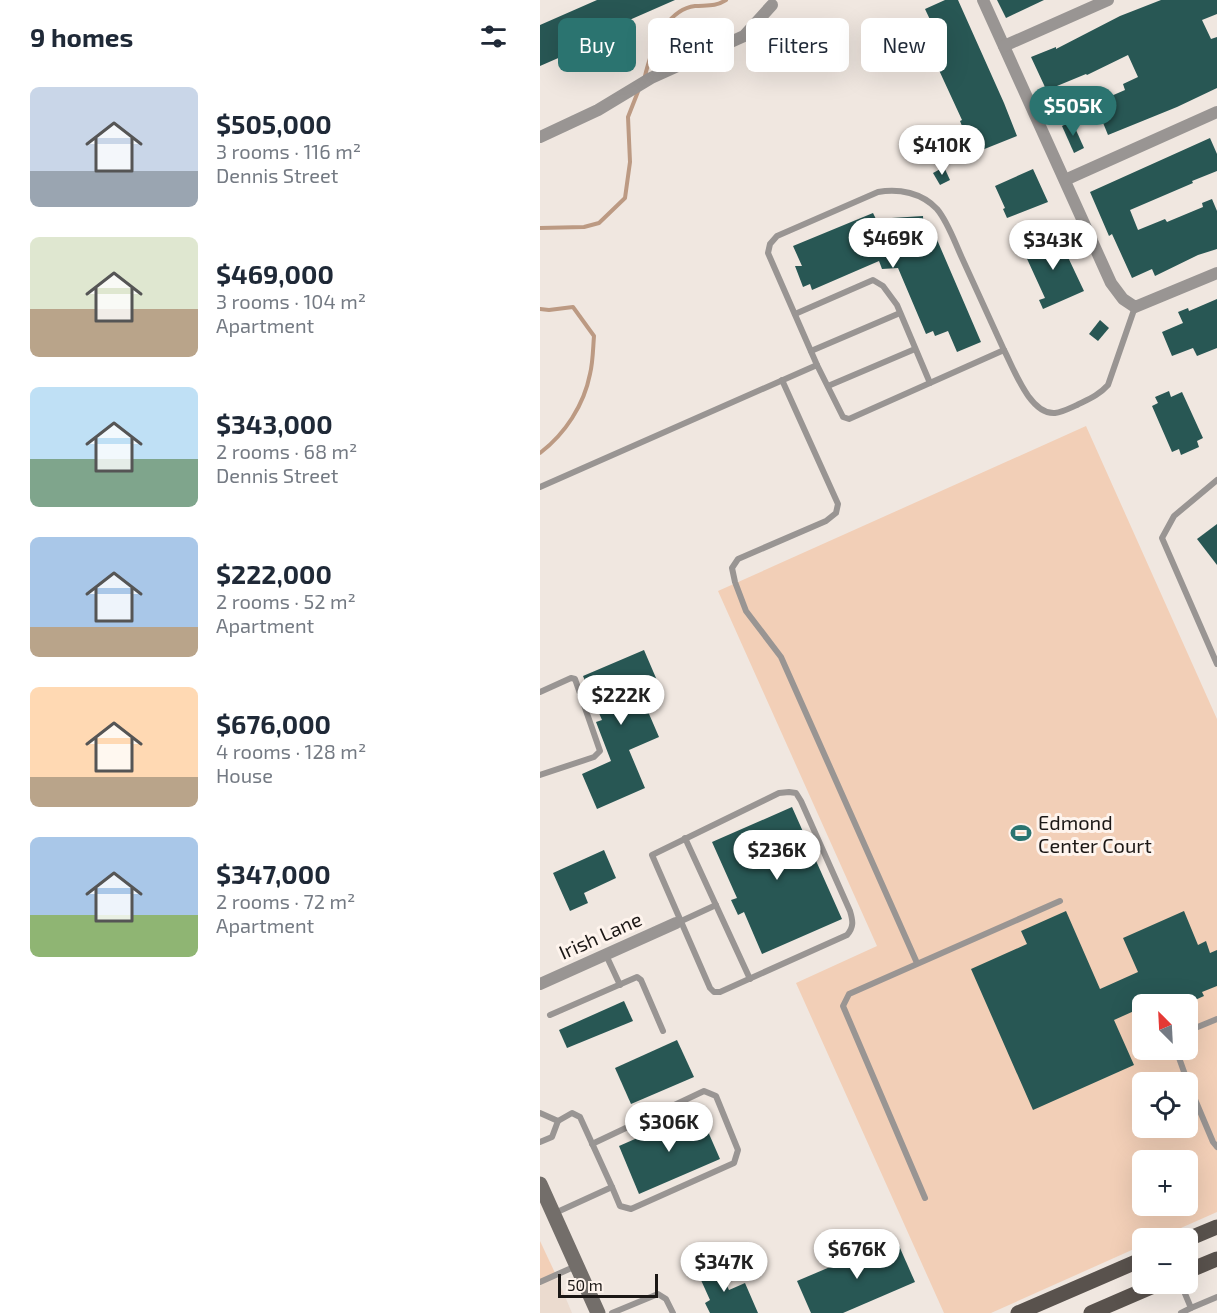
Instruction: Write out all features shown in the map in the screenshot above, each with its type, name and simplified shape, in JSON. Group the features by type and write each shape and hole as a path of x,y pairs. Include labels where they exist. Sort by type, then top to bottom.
{"main road":[{"path":"540,1184 598,1313"},
{"path":"1198,1235 1217,1227"},
{"path":"1198,1267 1217,1259"},
{"path":"1018,1313 1132,1264"},
{"path":"1091,1313 1135,1294"}],"street":[{"path":"983,0 1111,283 1123,299 1135,307 1217,273"},
{"path":"1004,46 1108,0"},
{"path":"540,137 598,110 651,78 744,36 774,2"},
{"path":"1065,180 1217,112"},
{"name":"Irish Lane","path":"540,984 678,922"}],"lane":[{"path":"1004,350 849,419 843,417 768,253 770,244 777,236 878,192 891,189 925,199 938,210 1030,400 1041,409 1053,413 1066,410 1100,394 1108,385 1135,307"},
{"path":"795,314 873,280 889,292 930,384"},
{"path":"811,351 900,313"},
{"path":"828,386 915,349"},
{"path":"540,487 817,364"},
{"path":"782,380 838,504 836,513 826,521 738,559 732,568 733,575 746,611 781,657 917,963"},
{"path":"1217,480 1174,516 1162,538 1217,664"},
{"path":"540,692 571,678 575,679 600,751 594,757 540,775"},
{"path":"779,793 796,793 850,911 853,921 852,929 847,935 720,992 714,992 678,922 652,855 685,838 779,793"},
{"path":"685,838 750,979"},
{"path":"925,1198 843,1006 849,994 1060,901"},
{"path":"678,922 716,905"},
{"path":"606,954 620,985"},
{"path":"550,1015 640,978 663,1031"},
{"path":"1198,1026 1217,1019"},
{"path":"540,1142 552,1137 558,1121 572,1113 580,1118 620,1206 631,1209 734,1162 738,1150 716,1096 704,1091 592,1144"},
{"path":"1198,1107 1217,1147"},
{"path":"540,1113 558,1121"},
{"path":"554,1214 612,1187"},
{"path":"540,1282 577,1266"},
{"path":"612,1313 658,1294 666,1299 673,1313"},
{"path":"1185,1294 1191,1308"},
{"path":"1181,1313 1217,1297"}],"shaded area":[{"name":"Edmond Center Court","path":"1086,426 1217,719 1217,1212 1181,1228 1132,1228 1132,1250 991,1313 944,1313 796,983 877,946 718,591"},
{"path":"540,1241 556,1275 540,1282"},
{"path":"556,1275 572,1313 540,1313 540,1282"}],"building":[{"path":"597,0 675,0 634,18 558,18 558,58 540,66 540,25"},
{"path":"945,0 958,0 1017,136 982,150 973,127 964,131 960,121 962,120 940,72 947,72 947,18 929,18 925,9"},
{"path":"997,0 1044,0 1006,18"},
{"path":"1161,0 1217,0 1217,14 1202,20 1211,39 1217,37 1217,88 1108,135 1095,103 1125,90 1123,84 1138,77 1128,55 1087,75 1057,86 1061,95 1051,100 1031,57 1056,47 1056,49 1120,16"},
{"path":"1072,121 1084,148 1074,153 1062,126"},
{"path":"1210,138 1217,154 1217,171 1130,210 1138,230 1165,219 1167,222 1203,207 1202,203 1212,199 1217,211 1217,249 1198,255 1155,276 1152,269 1132,278 1112,234 1109,236 1090,192"},
{"path":"944,167 950,180 940,185 933,173"},
{"path":"1033,169 1048,202 1007,218 995,186"},
{"path":"873,213 876,219 923,216 924,236 935,235 981,342 957,352 948,331 935,336 933,331 926,334 898,268 882,269 879,261 812,290 810,284 803,287 795,266 802,266 793,246"},
{"path":"1057,234 1084,291 1043,309 1039,300 1045,298 1023,250"},
{"path":"1217,299 1217,348 1197,356 1193,348 1172,356 1162,332 1183,323 1178,312 1188,308 1189,311"},
{"path":"1100,320 1109,328 1098,341 1089,334"},
{"path":"1169,391 1171,397 1182,392 1203,438 1197,441 1199,447 1181,455 1179,449 1172,452 1152,406 1158,403 1155,397"},
{"path":"1217,524 1217,565 1197,539"},
{"path":"644,650 659,685 640,693 659,737 629,750 645,788 597,809 582,774 611,761 596,722 602,720 583,676"},
{"path":"792,807 842,919 762,954 744,912 738,915 731,900 737,898 712,842"},
{"path":"604,850 616,878 584,893 588,903 570,911 553,873"},
{"path":"1066,911 1100,989 1138,972 1123,938 1184,911 1198,945 1206,941 1210,953 1217,950 1217,986 1202,992 1204,996 1198,999 1198,994 1132,994 1132,1012 1114,1020 1134,1065 1033,1110 971,969 1027,944 1021,931"},
{"path":"624,1001 633,1021 567,1048 559,1030"},
{"path":"677,1040 694,1077 631,1104 615,1068"},
{"path":"699,1111 720,1159 639,1194 619,1146"},
{"path":"896,1239 915,1282 843,1313 811,1313 797,1281"},
{"path":"715,1261 729,1290 745,1283 758,1313 710,1313 705,1303 710,1300 696,1269"}],"waterway":[{"path":"644,80 654,46 666,24 674,16 684,9 715,5 726,0"},
{"path":"540,228 584,227 599,223 625,198 630,162 628,117 639,89"},
{"path":"540,309 573,307 594,336 591,369 578,408 558,437 540,453"}],"place":[{"name":"Edmond Center Court","path":"1021,833"}]}
